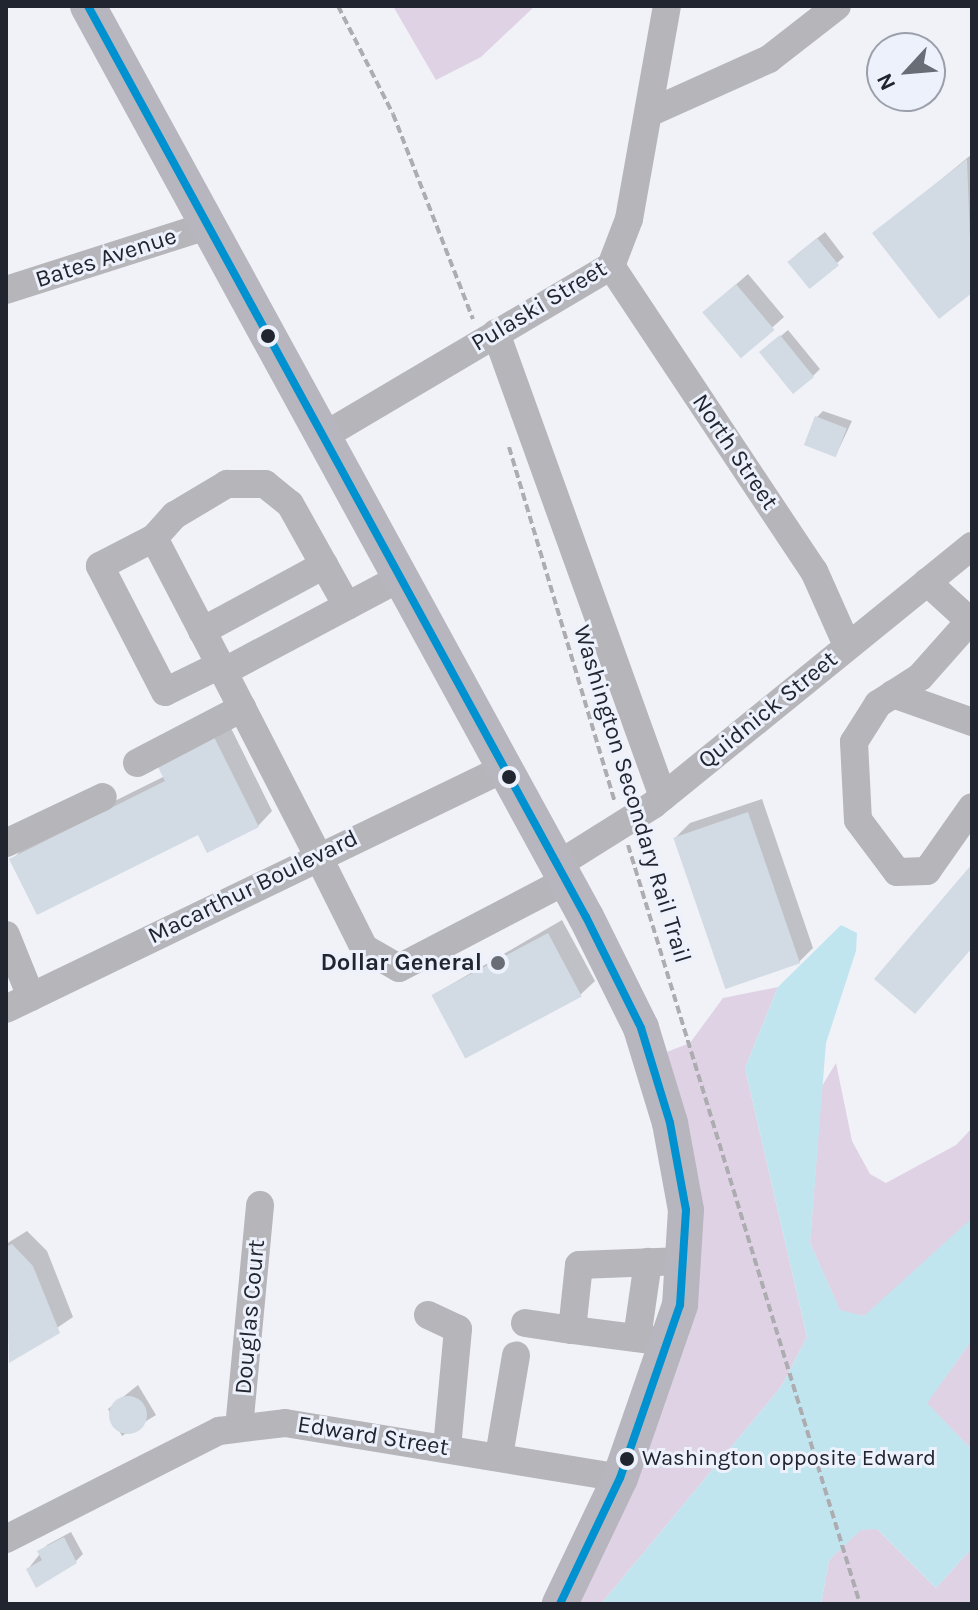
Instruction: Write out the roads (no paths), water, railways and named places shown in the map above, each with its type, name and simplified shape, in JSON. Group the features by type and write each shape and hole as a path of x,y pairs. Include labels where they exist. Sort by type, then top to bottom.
{"main road":[{"path":"88,6 503,769 563,872 641,1028 686,1210 665,1261 652,1340 620,1478 560,1604"}],"street":[{"name":"Pulaski Street","path":"322,437 611,266 629,219 667,6"},
{"path":"649,113 769,59 837,6"},
{"name":"Bates Avenue","path":"6,290 206,226"},
{"name":"North Street","path":"611,266 814,571 847,645"},
{"path":"488,338 663,797"},
{"path":"347,606 290,504 251,480 200,497 154,538 100,566 165,692 221,668 347,606 400,578"},
{"path":"154,538 317,854"},
{"name":"Quidnick Street","path":"317,854 364,948 399,968 563,872 621,824 663,797 972,546"},
{"path":"202,631 324,565"},
{"path":"927,582 970,623 920,677 878,704 854,742 858,820 897,872 927,871 972,807"},
{"path":"893,694 972,722"},
{"path":"137,763 242,708"},
{"name":"Macarthur Boulevard","path":"19,1003 317,854 503,769"},
{"path":"6,843 103,797"},
{"path":"6,935 19,1003"},
{"name":"Douglas Court","path":"239,1428 260,1205"},
{"path":"572,1330 579,1265 665,1261"},
{"path":"428,1315 458,1329 447,1447"},
{"path":"525,1323 652,1340"},
{"path":"499,1456 516,1355"},
{"name":"Edward Street","path":"6,1539 171,1452 239,1428 285,1423 447,1447 620,1478"}],"water":[{"path":"841,925 857,933 856,951 826,1043 810,1243 840,1310 864,1316 972,1218 972,1340 927,1403 972,1450 972,1548 936,1588 877,1529 861,1530 829,1560 821,1604 601,1604 781,1387 807,1337 745,1068 778,987"}],"place":[{"name":"Dollar General","path":"498,963"},
{"name":"Washington opposite Edward","path":"627,1459"}]}
